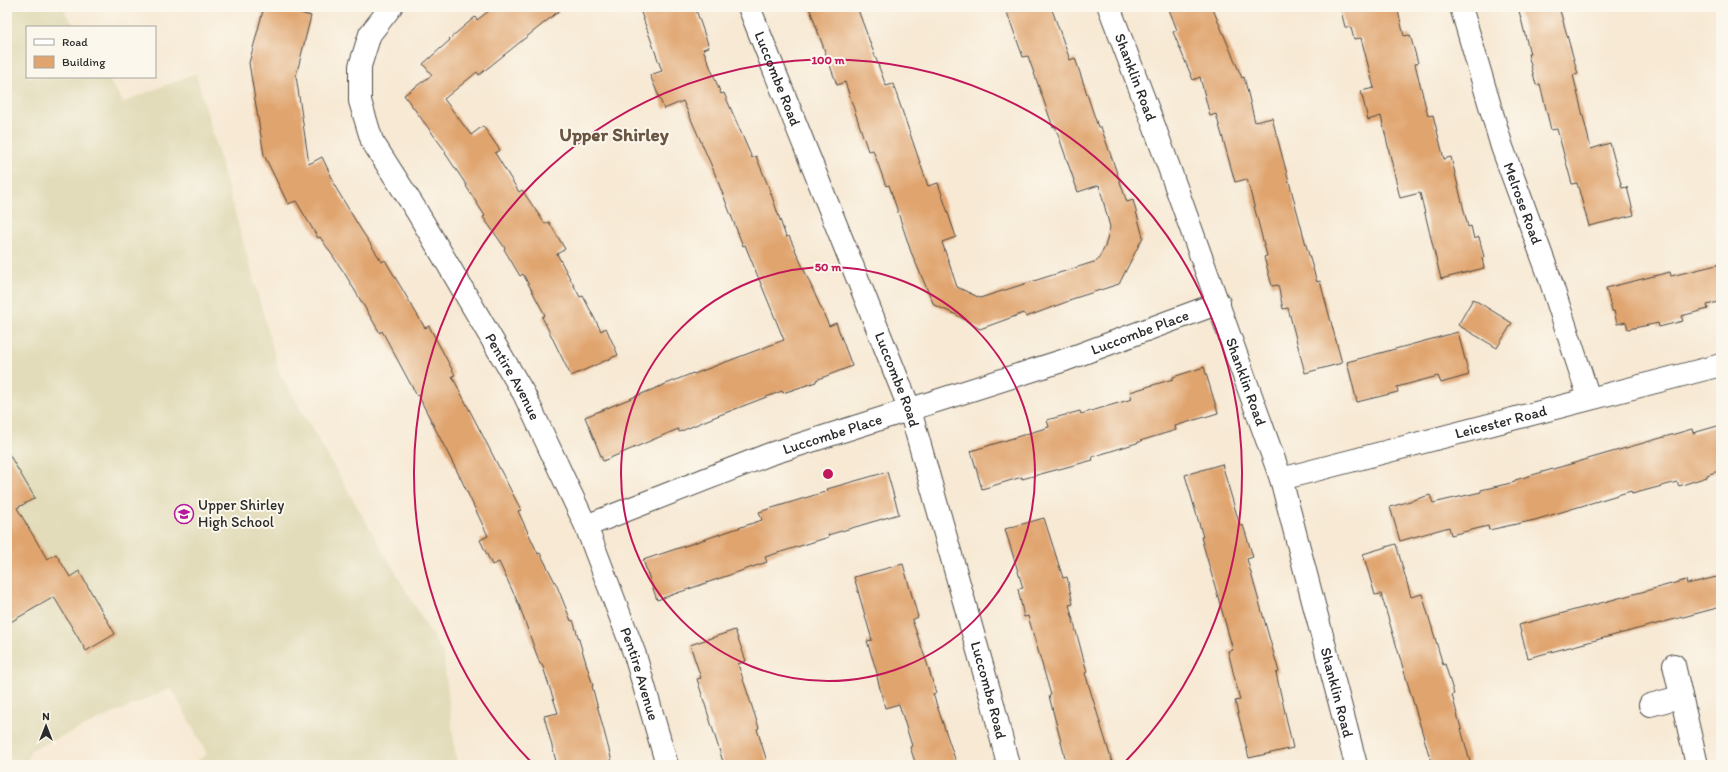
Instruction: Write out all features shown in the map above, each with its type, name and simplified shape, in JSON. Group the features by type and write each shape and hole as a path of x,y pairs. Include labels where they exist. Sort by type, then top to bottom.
{"street":[{"name":"Pentire Avenue","path":"391,7 370,34 360,66 360,101 372,141 416,210 524,394 586,526 635,655 667,765"},
{"name":"Luccombe Road","path":"749,7 910,410 993,704 1008,765"},
{"name":"Shanklin Road","path":"1109,7 1154,123 1281,479 1356,765"},
{"name":"Melrose Road","path":"1460,7 1502,147 1547,270 1589,398"},
{"name":"Luccombe Place","path":"586,526 770,454 1065,360 1219,303"},
{"name":"Leicester Road","path":"1281,479 1721,365"},
{"path":"1674,665 1680,697 1697,765"},
{"path":"1650,705 1680,697"}],"shaded area":[{"name":"Upper Shirley High School","path":"7,7 68,7 65,12 74,26 26,26 26,78 108,78 123,102 196,73 280,374 443,654 457,765 191,765 207,754 171,688 31,750 26,765 7,765"}],"building":[{"path":"264,7 278,7 311,16 296,76 309,164 322,157 334,182 333,183 360,228 382,262 385,260 425,328 429,326 455,375 452,376 521,510 518,511 538,554 540,553 557,586 571,621 573,620 593,686 613,765 557,765 544,716 558,713 542,664 540,664 519,605 499,562 492,565 480,540 488,536 461,479 418,395 417,396 382,331 380,333 345,274 320,237 318,238 296,201 288,204 264,155 249,63"},
{"path":"494,7 564,7 479,75 477,72 444,99 471,135 483,126 500,150 495,153 519,192 522,190 545,224 549,222 565,249 557,254 580,297 583,296 601,331 606,328 618,355 571,376 542,317 545,315 523,274 520,276 504,249 505,248 483,217 485,216 445,153 446,152 404,95 432,75 423,64 475,17 477,20"},
{"path":"639,7 695,7 709,47 703,49 721,94 724,93 752,158 756,156 786,237 789,236 829,326 836,323 852,366 816,380 816,382 783,393 782,391 679,432 678,429 603,461 585,417 693,373 694,374 784,340 683,101 664,109 650,75 662,71"},
{"path":"809,7 857,7 886,86 893,84 928,186 938,183 956,237 942,242 957,287 980,298 1097,261 1105,247 1110,227 1099,185 1078,192 1028,56 1023,57 1005,7 1051,7 1070,60 1075,58 1098,127 1101,127 1127,202 1133,200 1143,237 1119,284 1069,300 1026,317 1024,313 980,329 957,315 934,305 911,252 889,185 886,186 873,150 868,151 845,82 837,85"},
{"path":"1168,7 1212,7 1242,78 1244,77 1255,122 1272,118 1306,245 1317,282 1320,281 1342,363 1305,373 1288,308 1283,309 1278,285 1272,286 1264,257 1267,256 1247,179 1235,182 1216,114 1210,116 1200,77 1193,80 1173,32 1177,30"},
{"path":"1340,7 1397,7 1404,36 1410,35 1418,63 1415,64 1428,116 1433,115 1444,159 1451,157 1468,227 1471,226 1474,239 1479,237 1484,257 1482,258 1484,268 1441,279 1420,193 1400,198 1381,116 1368,120 1361,91 1374,88 1361,38 1354,39 1351,28 1345,27"},
{"path":"1518,7 1559,7 1578,74 1573,75 1591,149 1610,143 1622,188 1627,187 1634,215 1589,226 1577,183 1572,184 1557,129 1551,130 1540,84 1536,85"},
{"path":"1721,264 1721,301 1707,305 1708,309 1681,316 1683,321 1659,327 1658,323 1628,329 1626,322 1617,324 1606,288 1670,272 1671,276"},
{"path":"1473,299 1512,323 1497,348 1458,325"},
{"path":"1458,332 1469,375 1441,383 1438,376 1397,387 1398,392 1357,402 1347,362"},
{"path":"1204,367 1218,413 1175,426 1176,430 1092,457 1093,460 1022,479 1022,477 982,489 971,451 1049,427 1047,420 1080,411 1081,414 1132,399 1130,392 1173,379 1173,377"},
{"path":"1721,425 1721,470 1707,475 1707,477 1679,486 1677,482 1632,494 1631,491 1535,520 1489,530 1488,526 1451,535 1449,527 1400,541 1390,507 1430,495 1433,503 1481,492 1481,490 1515,482 1515,480 1692,429 1693,433"},
{"path":"7,451 35,498 17,508 47,559 56,554 70,577 79,571 115,634 86,651 54,597 7,624"},
{"path":"1222,464 1240,526 1243,525 1253,557 1247,559 1279,672 1276,673 1293,748 1249,758 1235,701 1240,700 1228,651 1233,650 1185,475"},
{"path":"887,472 899,514 828,535 829,537 765,557 767,562 657,600 643,560 762,520 759,512 828,491 827,489"},
{"path":"1044,518 1063,578 1067,577 1073,604 1069,605 1087,672 1085,673 1113,765 1067,765 1049,696 1051,695 1028,616 1024,617 1018,589 1023,588 1005,529"},
{"path":"1396,544 1411,597 1422,594 1443,665 1445,664 1454,694 1452,695 1470,762 1459,765 1432,765 1381,594 1375,595 1363,554"},
{"path":"903,564 918,617 912,620 936,693 933,694 957,765 916,765 910,747 912,746 899,704 885,708 878,676 867,641 872,640 854,577"},
{"path":"1721,576 1721,607 1528,658 1519,625 1686,580 1687,584"},
{"path":"735,630 746,661 738,664 759,728 757,729 768,765 724,765 697,679 701,678 690,645"}],"place":[{"name":"Upper Shirley High School","path":"184,514"}],"district":[{"name":"Upper Shirley","path":"614,134"}]}
